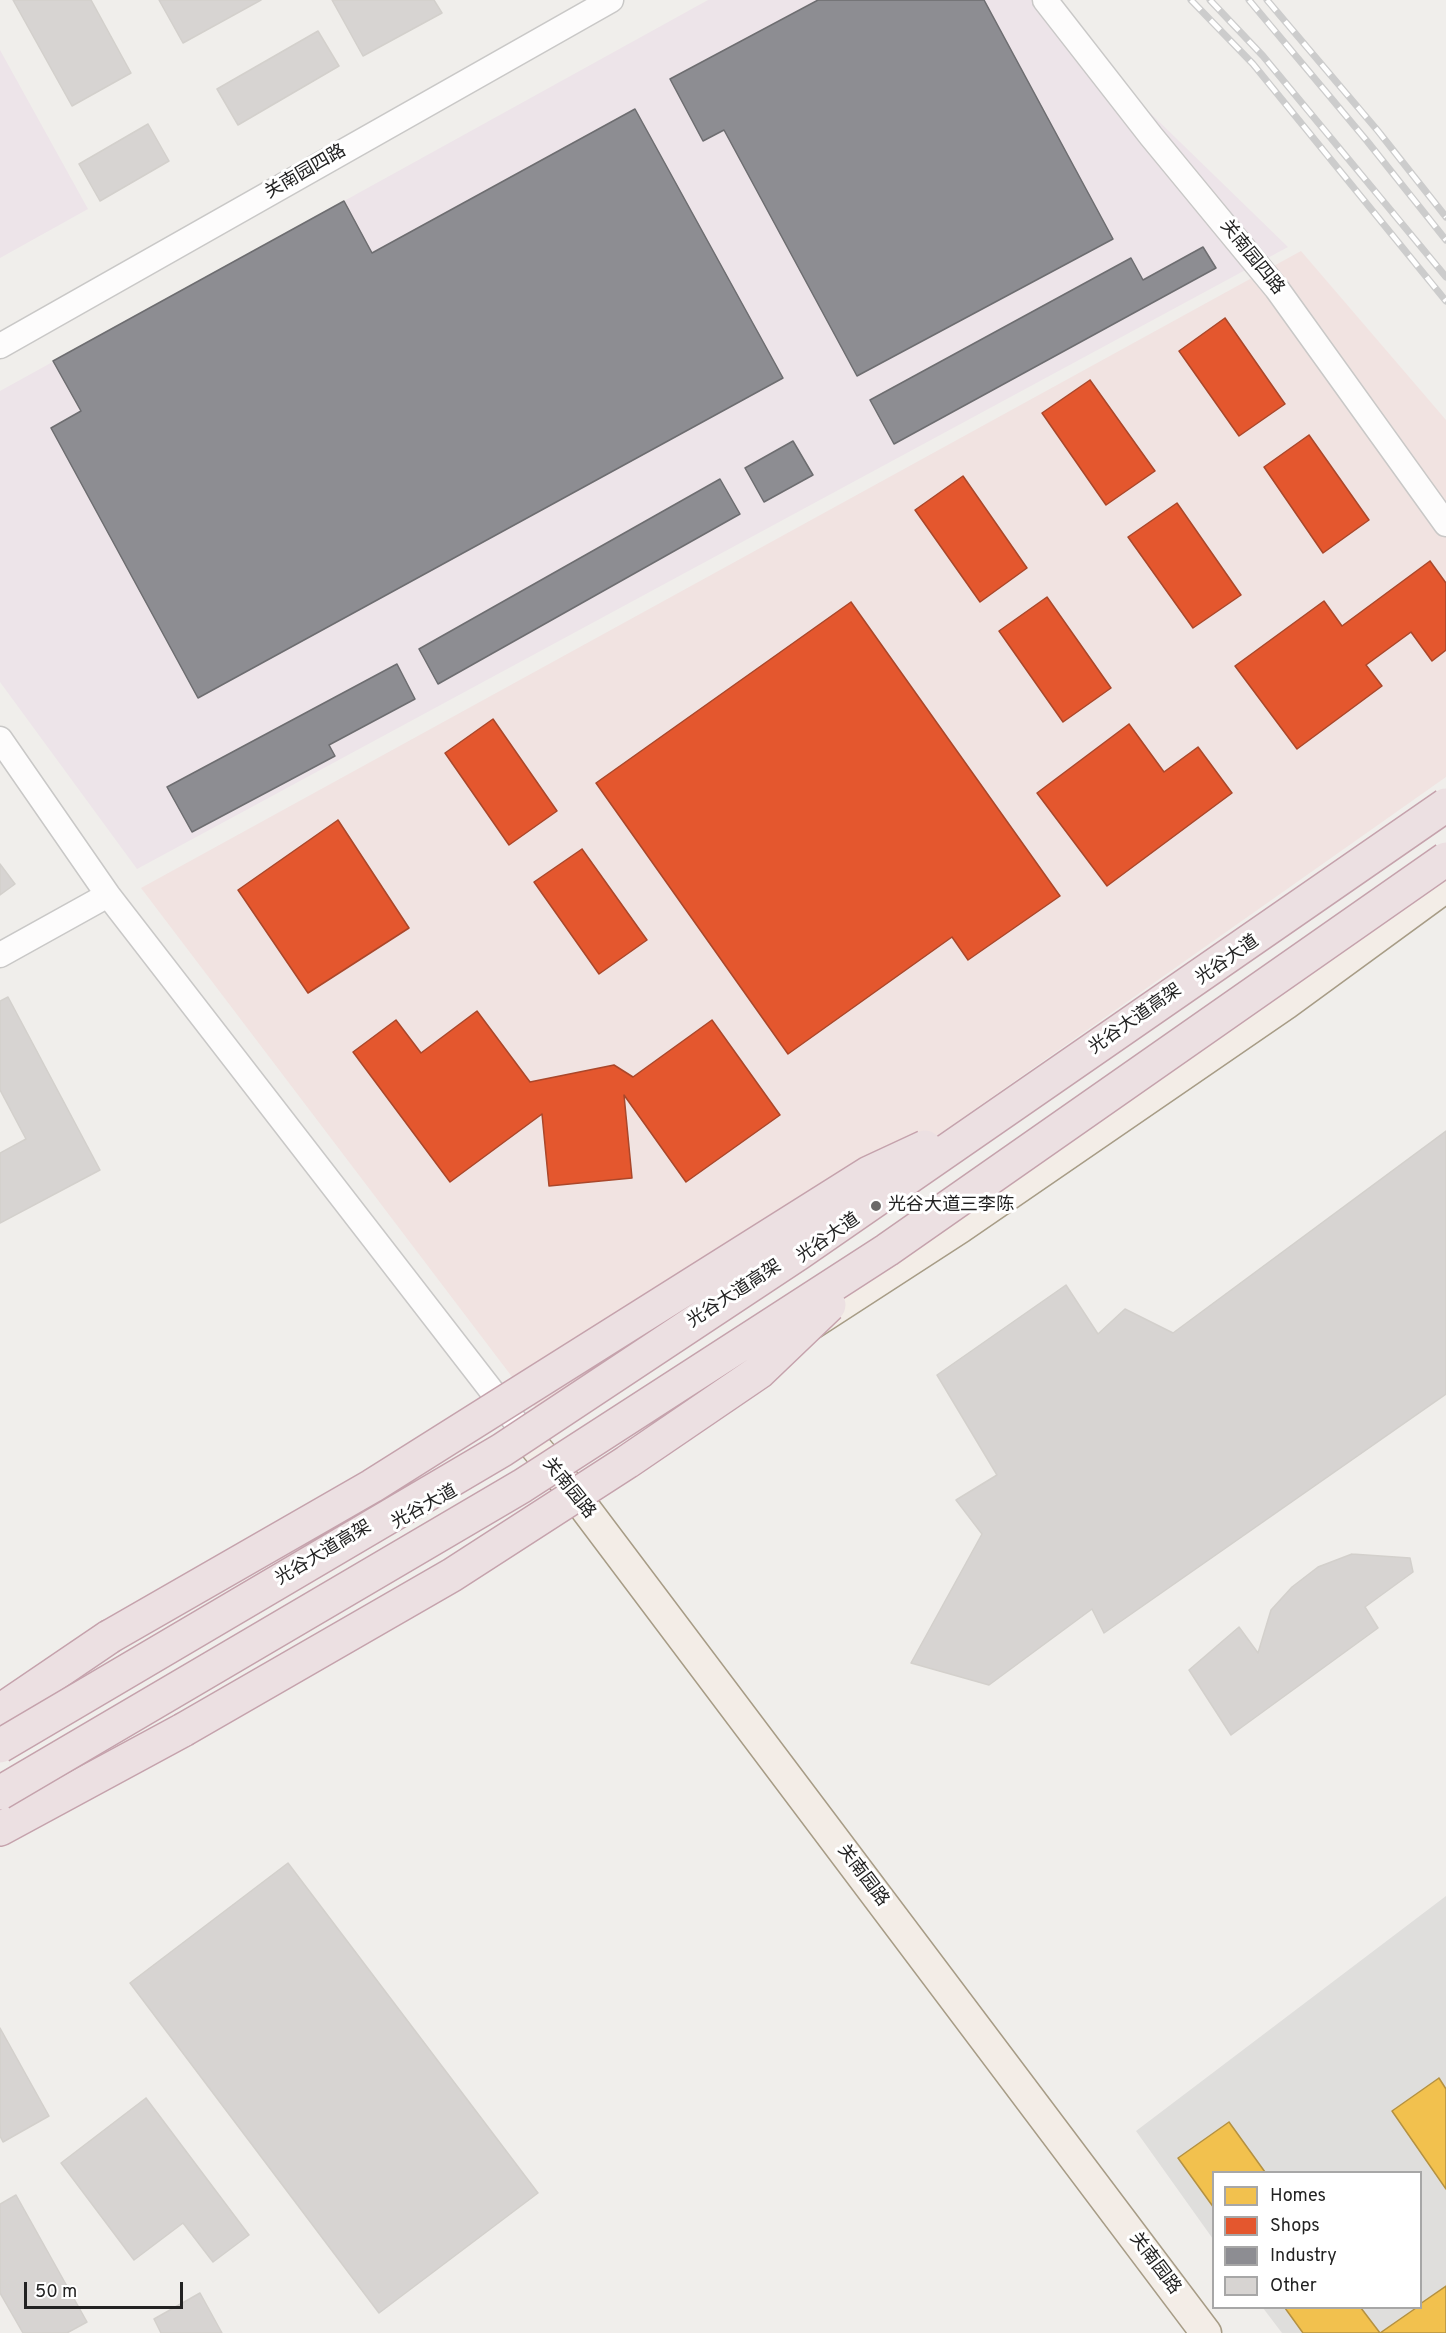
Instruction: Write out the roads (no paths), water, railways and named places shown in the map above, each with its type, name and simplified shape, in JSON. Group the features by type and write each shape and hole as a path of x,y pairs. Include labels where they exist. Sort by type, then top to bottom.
{"highway":[{"name":"光谷大道高架","path":"0,1746 502,1450 799,1253 1446,806"},
{"path":"0,1792 522,1486 887,1250 1446,859"},
{"path":"0,1711 110,1637 372,1486 869,1173 1005,1110"},
{"path":"0,1829 183,1730 452,1575 759,1372 887,1250"}],"main road":[{"name":"光谷大道","path":"0,1738 461,1488 532,1443 977,1136 1446,806"},
{"path":"0,1811 206,1700 562,1493 646,1431 960,1228 1287,1004 1446,887"},
{"name":"关南园路","path":"532,1443 562,1493 1188,2333"},
{"name":"关南园路","path":"562,1493 1206,2333"}],"street":[{"name":"关南园四路","path":"0,346 611,0"},
{"name":"关南园四路","path":"1045,0 1151,136 1277,289 1446,524"},
{"path":"0,739 108,895 532,1443"},
{"path":"0,955 108,895"}],"railway":[{"path":"1191,0 1253,64 1446,301"},
{"path":"1210,0 1263,56 1446,277"},
{"path":"1249,0 1446,240"},
{"path":"1267,0 1378,131 1446,217"}],"place":[{"name":"光谷大道三李陈","path":"876,1206"}]}
